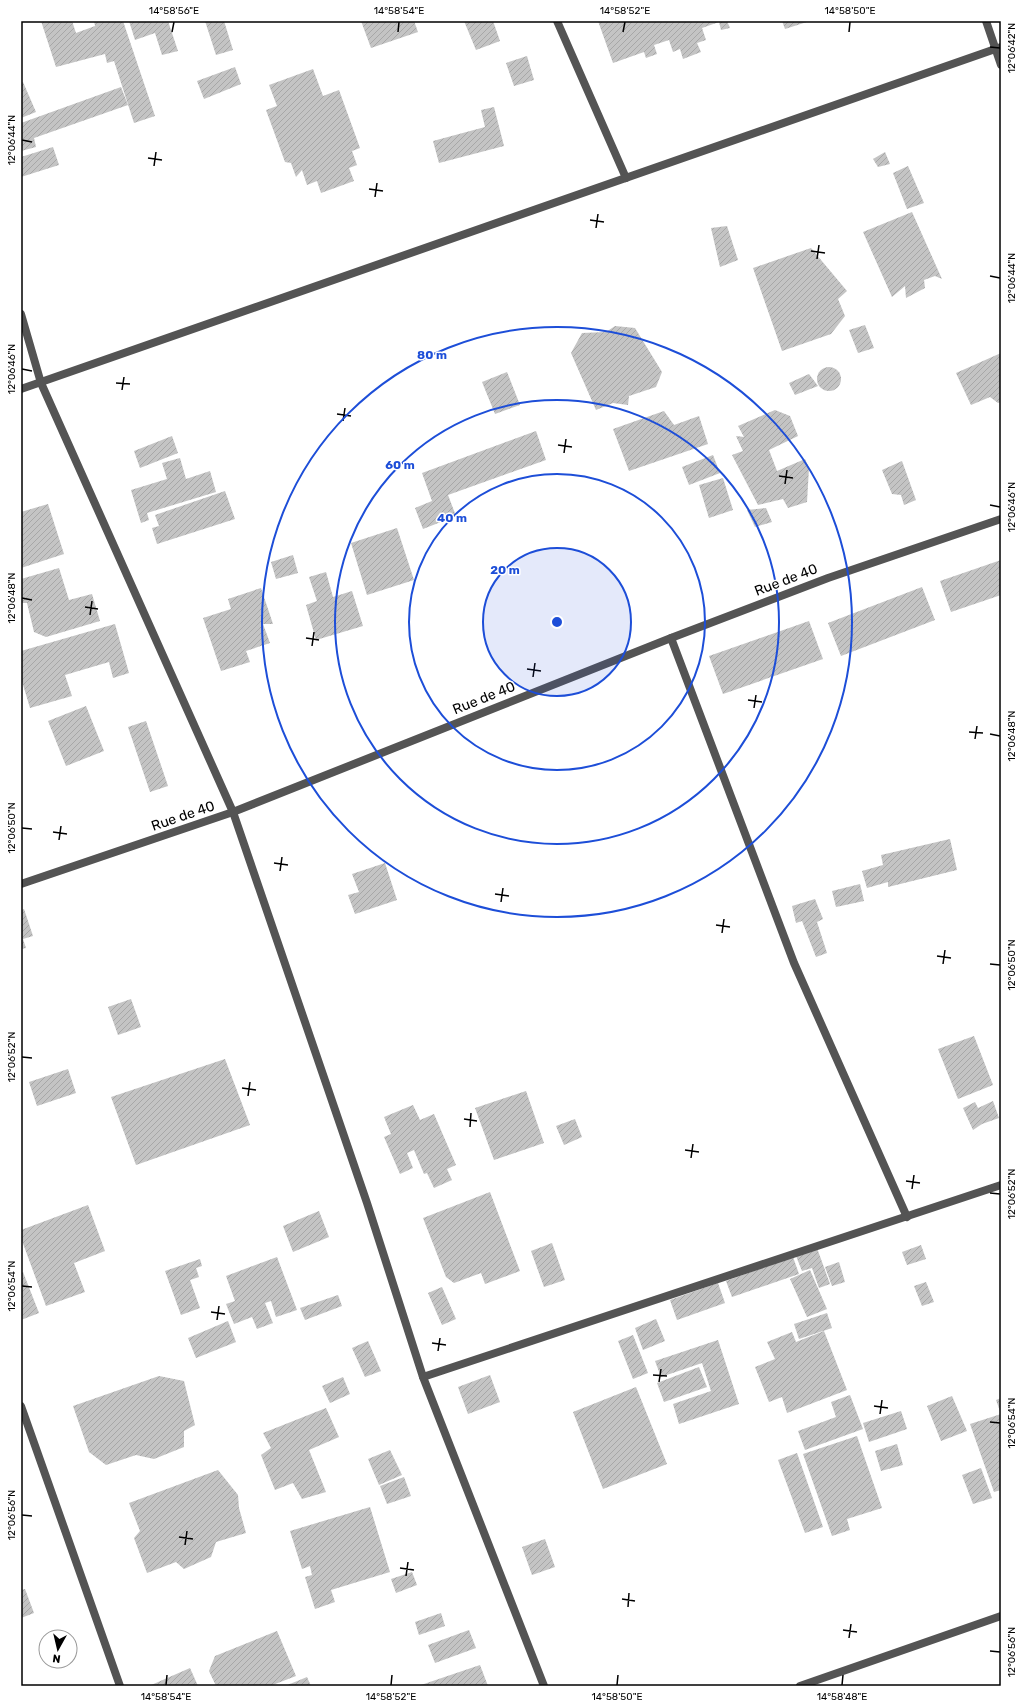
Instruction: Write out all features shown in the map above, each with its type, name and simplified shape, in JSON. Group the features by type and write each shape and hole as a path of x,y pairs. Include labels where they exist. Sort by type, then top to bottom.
{"street":[{"path":"557,21 626,178"},
{"path":"986,21 998,48 1001,65"},
{"path":"21,389 998,48"},
{"path":"21,314 41,383 233,812 367,1203 424,1377 544,1686"},
{"name":"Rue de 40","path":"21,884 233,812 671,638 828,578 1001,519"},
{"path":"671,638 794,963 907,1217"},
{"path":"424,1377 1001,1185"},
{"path":"21,1406 120,1686"},
{"path":"800,1686 1001,1616"}],"building":[{"path":"41,21 72,21 76,33 95,26 94,21 123,21 155,116 134,123 114,61 107,63 105,54 56,67"},
{"path":"129,21 168,21 178,51 162,55 155,33 135,40"},
{"path":"205,21 224,21 233,50 216,55"},
{"path":"361,21 414,21 418,32 371,48"},
{"path":"464,21 493,21 500,41 476,50"},
{"path":"598,21 727,21 730,28 721,30 719,22 702,28 706,40 697,43 701,52 683,59 680,49 673,52 669,40 654,45 657,54 646,58 644,52 613,63"},
{"path":"782,21 810,21 785,29"},
{"path":"527,56 534,80 514,86 506,63"},
{"path":"235,67 241,84 204,99 197,81"},
{"path":"313,69 323,96 339,90 360,148 352,151 357,165 349,168 354,181 321,193 317,181 307,185 302,170 296,177 291,163 285,162 266,110 277,106 269,85"},
{"path":"23,82 36,112 21,118 21,83"},
{"path":"121,87 128,105 34,138 36,147 21,151 21,123"},
{"path":"494,107 504,146 439,163 433,141 485,127 481,110"},
{"path":"53,147 59,165 21,177 21,157"},
{"path":"885,152 890,164 878,167 873,159"},
{"path":"908,166 924,203 907,209 893,173"},
{"path":"912,212 942,279 935,276 924,280 925,288 906,298 905,286 892,297 863,232"},
{"path":"727,226 738,260 720,267 711,228"},
{"path":"811,248 847,291 838,299 845,316 831,334 782,351 753,268"},
{"path":"865,325 874,348 858,353 849,330"},
{"path":"615,326 635,328 662,372 656,387 629,396 628,405 613,403 596,410 571,353 582,333 606,332"},
{"path":"1001,353 1001,402 998,403 990,397 971,405 956,373"},
{"path":"824,367 834,367 841,374 841,384 834,391 824,391 817,384 817,374"},
{"path":"507,372 520,405 495,414 482,382"},
{"path":"809,374 818,386 795,395 789,383"},
{"path":"775,410 790,416 798,436 769,450 777,471 805,459 809,468 807,502 788,508 783,499 758,505 732,455 743,451 736,436 744,437 738,426"},
{"path":"664,411 674,425 699,416 708,444 629,471 613,429"},
{"path":"536,431 546,460 448,495 456,516 423,529 415,508 432,501 422,473"},
{"path":"172,436 178,453 140,468 134,451"},
{"path":"713,455 720,473 689,485 682,467"},
{"path":"180,458 186,479 210,471 216,492 147,513 149,520 141,523 131,490 167,479 162,463"},
{"path":"902,461 916,500 904,505 901,495 892,494 882,470"},
{"path":"723,478 733,510 709,518 699,485"},
{"path":"225,491 235,519 157,544 152,528 159,526 155,515"},
{"path":"48,504 64,554 21,568 21,512"},
{"path":"766,508 772,522 755,527 747,510"},
{"path":"397,528 414,580 367,595 351,543"},
{"path":"293,555 298,573 276,579 271,562"},
{"path":"1001,560 1001,595 951,612 940,581"},
{"path":"59,568 69,600 92,594 100,621 46,637 34,632 27,603 21,603 21,579"},
{"path":"326,572 333,597 352,591 363,626 316,640 306,605 317,601 309,577"},
{"path":"922,587 935,620 841,656 828,623"},
{"path":"261,588 273,624 263,624 270,643 246,651 250,662 221,671 203,618 231,609 228,599"},
{"path":"809,621 823,659 723,694 709,656"},
{"path":"115,624 129,673 113,678 109,662 65,675 72,696 30,708 21,678 21,651"},
{"path":"86,706 104,751 66,766 48,721"},
{"path":"146,721 168,786 150,792 128,727"},
{"path":"950,839 957,870 888,887 888,882 867,888 862,871 883,865 881,855"},
{"path":"385,863 397,900 355,914 348,895 359,892 352,874"},
{"path":"860,884 864,901 836,907 832,891"},
{"path":"815,899 823,919 817,922 827,953 816,957 802,921 796,923 792,906"},
{"path":"24,909 33,936 23,939 26,948 21,949 21,910"},
{"path":"131,999 141,1027 118,1035 108,1007"},
{"path":"974,1036 993,1085 958,1099 938,1049"},
{"path":"225,1059 250,1125 136,1165 111,1097"},
{"path":"68,1069 76,1093 37,1106 29,1082"},
{"path":"526,1091 544,1143 494,1160 475,1108"},
{"path":"993,1101 999,1118 982,1124 973,1130 963,1108 975,1102 978,1108"},
{"path":"413,1105 420,1120 434,1114 456,1165 447,1169 452,1180 434,1188 427,1173 424,1174 414,1150 407,1153 413,1168 400,1174 384,1137 391,1134 384,1117"},
{"path":"575,1119 582,1137 564,1145 556,1126"},
{"path":"490,1192 520,1271 485,1284 481,1273 454,1283 446,1277 423,1218"},
{"path":"88,1205 105,1251 74,1263 85,1292 46,1306 21,1238 21,1230"},
{"path":"319,1211 329,1237 293,1252 283,1226"},
{"path":"552,1243 565,1280 544,1287 531,1251"},
{"path":"921,1245 926,1259 907,1265 902,1252"},
{"path":"817,1248 830,1284 819,1288 812,1268 802,1271 796,1256"},
{"path":"277,1257 297,1310 276,1317 271,1301 265,1303 273,1323 257,1329 252,1317 234,1324 226,1304 235,1301 226,1276"},
{"path":"793,1257 799,1274 732,1297 726,1281"},
{"path":"200,1259 202,1266 196,1268 199,1277 190,1280 200,1308 181,1315 165,1271"},
{"path":"839,1262 845,1282 832,1286 825,1267"},
{"path":"810,1270 827,1309 807,1317 790,1279"},
{"path":"23,1272 39,1313 21,1320 21,1273"},
{"path":"926,1282 934,1302 922,1306 914,1286"},
{"path":"718,1283 725,1303 677,1320 670,1300"},
{"path":"442,1287 456,1319 442,1325 428,1293"},
{"path":"338,1295 342,1306 305,1320 300,1308"},
{"path":"827,1313 832,1328 799,1339 794,1324"},
{"path":"656,1319 665,1341 643,1350 635,1328"},
{"path":"228,1321 236,1342 196,1358 188,1338"},
{"path":"824,1331 847,1390 787,1413 782,1397 769,1402 755,1367 775,1359 767,1342 792,1332 796,1342"},
{"path":"633,1335 648,1373 633,1379 618,1341"},
{"path":"718,1340 739,1404 679,1424 673,1404 711,1391 702,1363 661,1377 655,1361"},
{"path":"368,1341 381,1371 365,1377 352,1348"},
{"path":"699,1367 707,1387 664,1402 657,1383"},
{"path":"490,1375 500,1402 468,1414 458,1387"},
{"path":"159,1376 184,1381 195,1425 184,1431 184,1447 154,1459 136,1455 106,1465 89,1452 73,1406"},
{"path":"343,1377 350,1394 330,1403 322,1386"},
{"path":"636,1387 667,1464 603,1489 573,1412"},
{"path":"850,1395 863,1429 805,1450 798,1431 836,1417 831,1402"},
{"path":"952,1396 967,1431 941,1441 927,1406"},
{"path":"1001,1398 1001,1414 996,1400"},
{"path":"326,1408 339,1437 309,1450 326,1492 302,1499 293,1483 275,1490 261,1455 271,1448 263,1433"},
{"path":"901,1411 907,1429 869,1442 863,1423"},
{"path":"1001,1414 1001,1490 994,1492 970,1424"},
{"path":"857,1436 882,1508 847,1519 850,1530 832,1536 803,1454"},
{"path":"897,1444 903,1465 881,1471 875,1451"},
{"path":"390,1450 402,1475 379,1485 368,1459"},
{"path":"797,1453 823,1527 805,1533 778,1460"},
{"path":"981,1468 992,1498 973,1504 962,1475"},
{"path":"218,1470 238,1495 239,1508 246,1533 216,1542 211,1557 184,1569 176,1562 147,1573 134,1538 140,1531 129,1503"},
{"path":"404,1477 411,1496 387,1504 380,1486"},
{"path":"370,1507 390,1572 331,1590 335,1602 315,1609 305,1577 312,1575 310,1566 302,1569 290,1531"},
{"path":"545,1539 555,1567 532,1575 522,1547"},
{"path":"412,1572 417,1585 396,1593 391,1579"},
{"path":"25,1589 34,1613 21,1618 21,1590"},
{"path":"441,1613 445,1626 419,1635 415,1622"},
{"path":"469,1630 476,1648 435,1663 428,1645"},
{"path":"277,1631 296,1676 270,1686 216,1686 209,1671 215,1656"},
{"path":"480,1665 488,1686 418,1686"},
{"path":"190,1668 198,1686 149,1686"},
{"path":"307,1677 311,1686 285,1686"}]}
